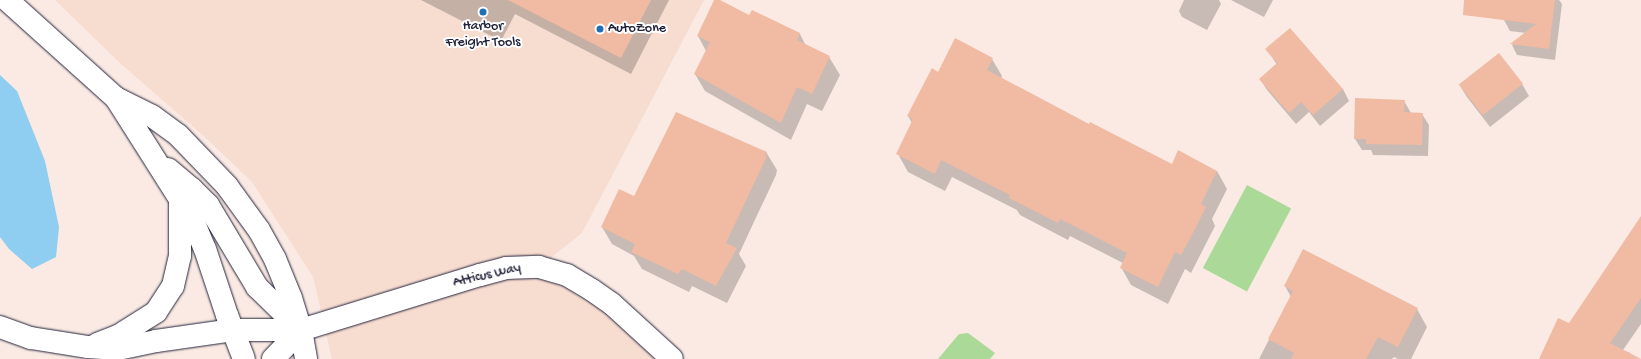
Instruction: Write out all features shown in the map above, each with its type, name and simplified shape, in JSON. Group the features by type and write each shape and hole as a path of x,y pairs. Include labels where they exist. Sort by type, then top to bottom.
{"main road":[{"path":"7,0 116,98 152,116 178,135 207,164 237,199 259,230 275,259 291,298 301,330 306,359"},
{"path":"116,98 180,199 200,235 244,359"},
{"path":"155,159 192,189 208,205 256,287 301,330"},
{"path":"88,347 118,336 156,312 173,286 180,256 180,199"},
{"name":"Atticus Way","path":"301,330 506,268 539,267 567,276 592,290 612,304 672,359"},
{"path":"0,327 31,338 88,347 118,349 233,330 301,330"},
{"path":"273,359 301,330"}],"shaded area":[{"path":"55,0 704,0 582,233 539,267 672,359 332,359 313,277 252,182 206,138 121,64"}],"green space":[{"path":"1247,185 1291,208 1247,291 1203,268"},
{"path":"968,333 995,353 990,359 938,359 959,334"}],"water":[{"path":"0,75 17,91 45,161 59,227 56,257 32,269 9,249 0,237"}],"building":[{"name":"AutoZone","path":"508,0 651,0 621,58"},
{"path":"714,0 720,0 749,15 752,10 800,33 797,40 830,56 812,94 797,87 781,123 694,74 710,42 697,36"},
{"path":"1464,0 1555,0 1549,49 1510,44 1536,24 1463,15"},
{"path":"1290,28 1343,89 1313,115 1301,102 1289,113 1259,79 1277,63 1265,49"},
{"path":"955,38 993,58 987,70 1089,124 1090,122 1172,164 1178,150 1217,171 1201,204 1206,207 1194,231 1181,255 1175,252 1158,287 1120,268 1127,253 1060,219 1058,223 1009,198 1010,195 941,160 935,174 896,154 913,119 907,116 932,68 938,72"},
{"path":"1499,53 1523,84 1483,115 1459,84"},
{"path":"1355,98 1405,100 1404,112 1423,113 1422,145 1366,144 1366,139 1354,139"},
{"path":"676,112 767,152 765,155 767,156 726,243 737,248 716,286 682,269 678,274 631,252 635,244 601,227 619,189 634,196"},
{"path":"1641,216 1641,298 1610,343 1641,359 1539,359 1558,318 1569,323"},
{"path":"1303,249 1418,308 1398,347 1378,337 1366,359 1291,359 1294,353 1268,339 1293,291 1284,286"}],"place":[{"name":"Harbor Freight Tools","path":"483,12"},
{"name":"AutoZone","path":"600,29"}]}
